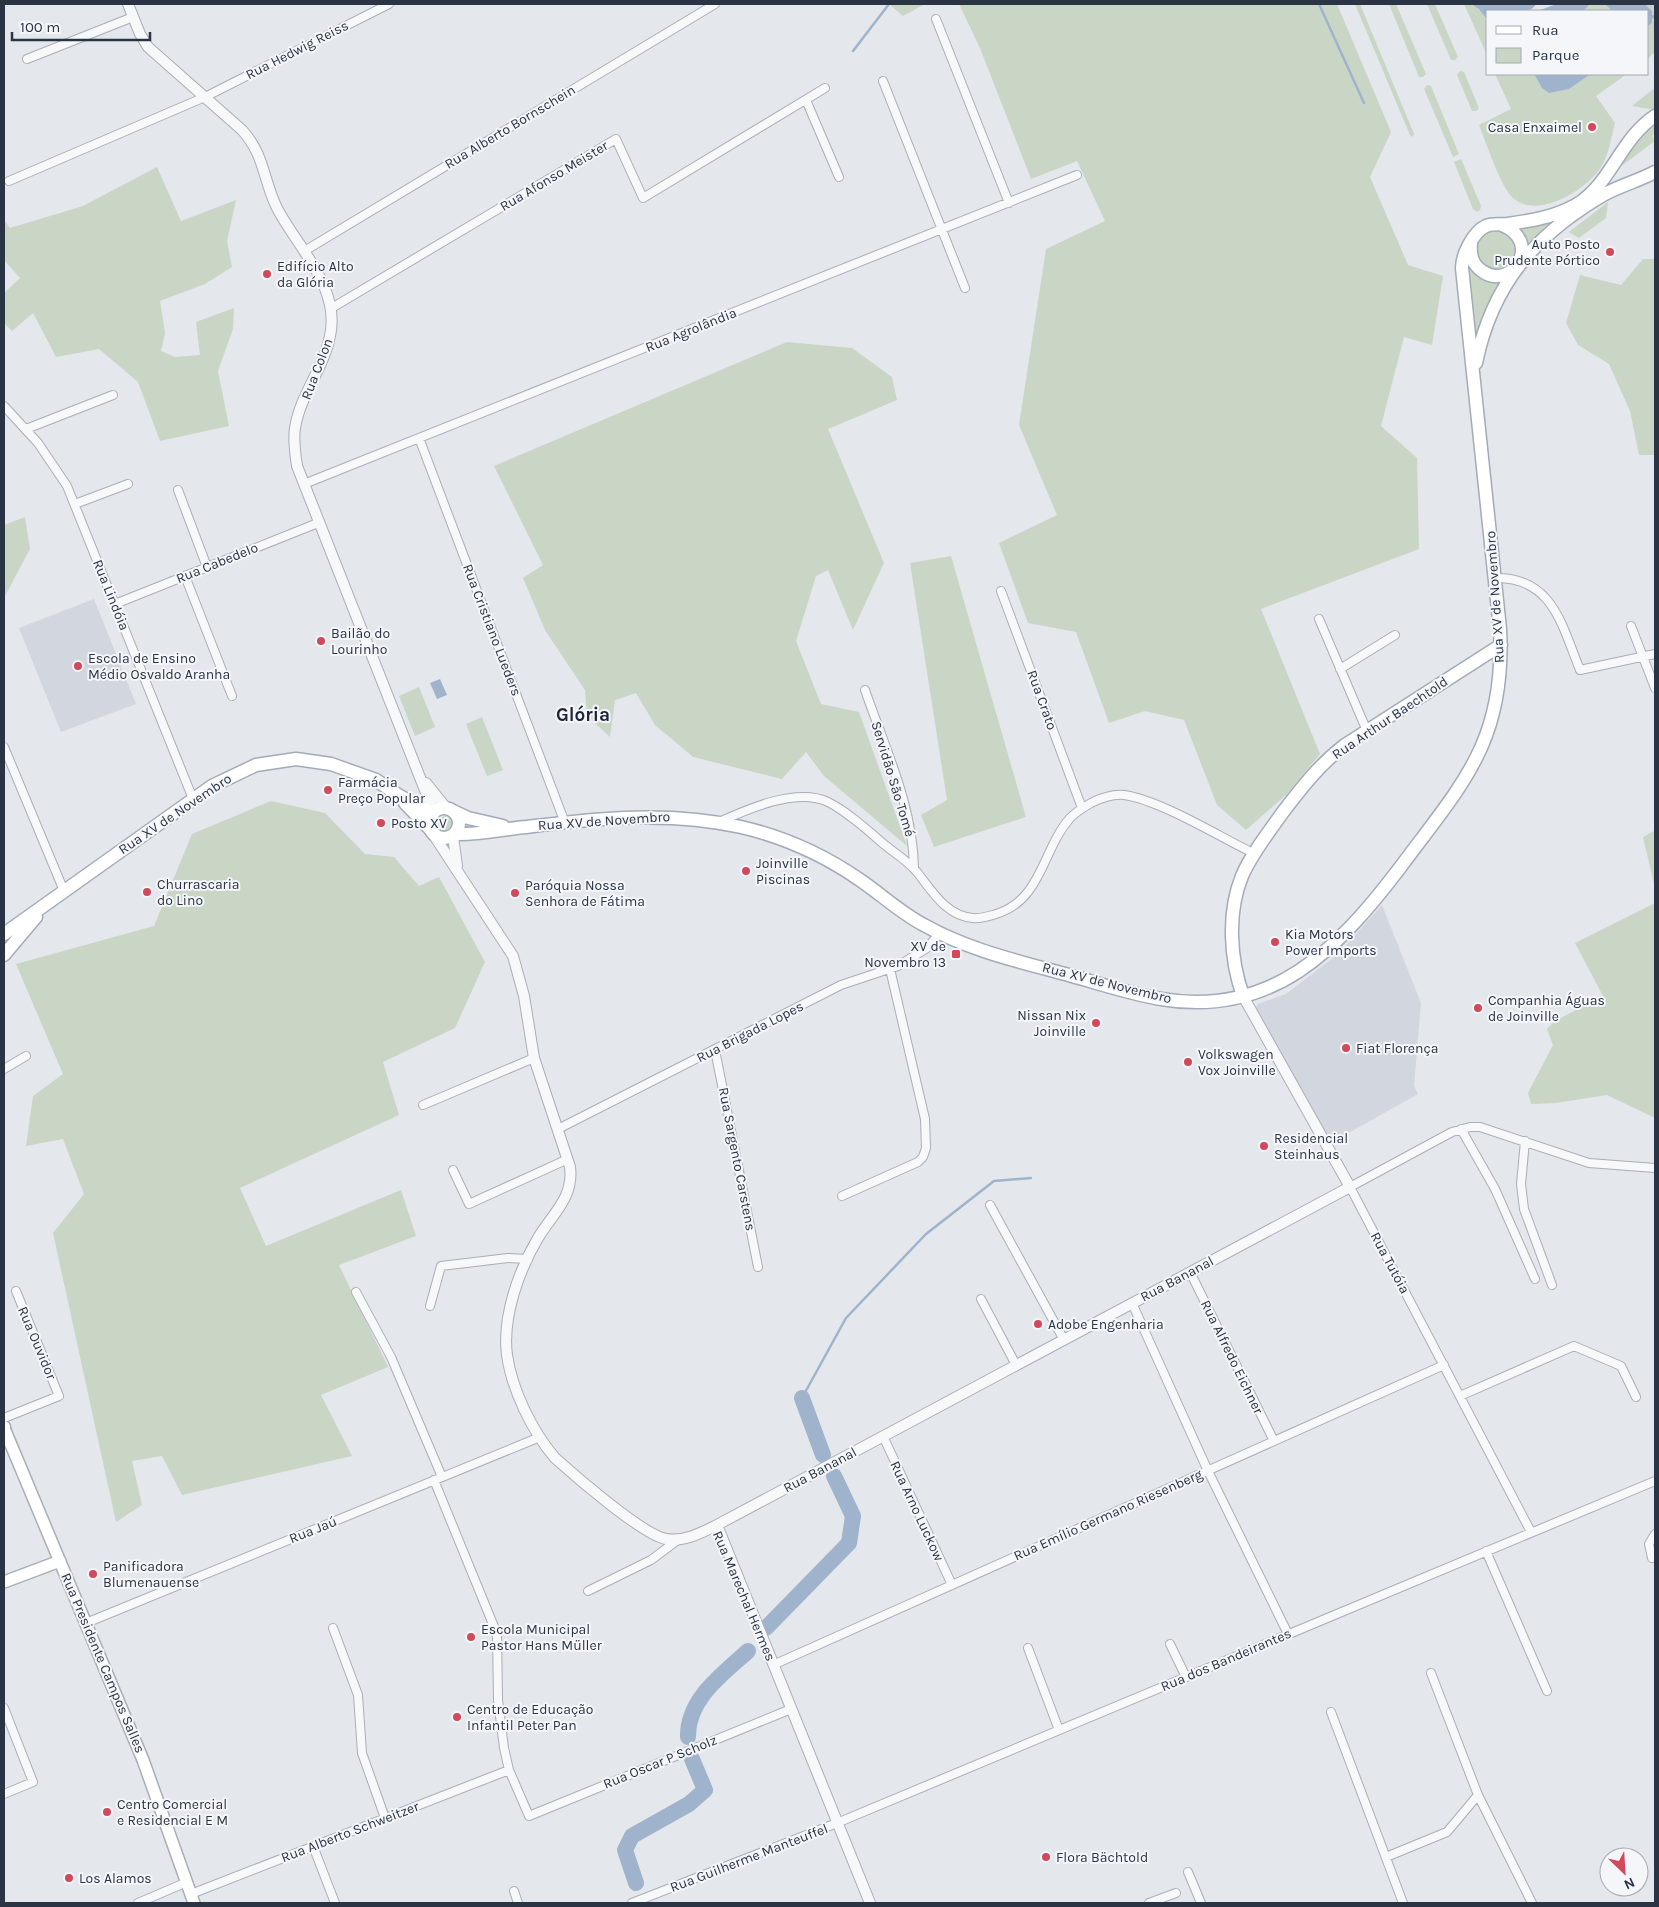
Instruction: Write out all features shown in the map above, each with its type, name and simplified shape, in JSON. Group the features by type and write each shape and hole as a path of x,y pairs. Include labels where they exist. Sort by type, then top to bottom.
{"main road":[{"name":"Rua XV de Novembro","path":"454,835 565,823 656,816 717,822 772,836 821,856 859,879 914,920 940,934 991,954 1162,999 1201,1001 1243,996 1286,979 1313,962 1338,941 1383,890 1453,796 1480,752 1491,726 1500,683 1501,646 1462,268 1464,256 1474,236 1486,226 1539,219 1579,203 1603,182 1633,134 1655,116"},
{"name":"Rua XV de Novembro","path":"1474,372 1490,314 1517,266 1542,239 1590,204 1616,189 1655,172"},
{"path":"1471,243 1472,261 1485,274 1502,275 1517,266 1521,258 1521,241 1517,234 1502,225"},
{"name":"Rua Arthur Baechtold","path":"1243,996 1236,975 1234,956 1234,910 1239,884 1255,854 1313,775 1332,755 1501,646"},
{"name":"Rua XV de Novembro","path":"4,934 193,799 240,771 270,762 296,759 313,760 348,768 376,780 398,795 433,813"},
{"name":"Rua XV de Novembro","path":"398,795 432,832"},
{"name":"Rua XV de Novembro","path":"449,809 476,820 513,828"},
{"path":"449,809 460,822 454,835 441,838 432,832 430,821 433,813 438,810 449,809"},
{"name":"Rua XV de Novembro","path":"4,955 47,903"},
{"name":"Rua Presidente Campos Salles","path":"4,1427 143,1760 193,1898"},
{"path":"4,1582 60,1561"}],"street":[{"name":"Rua Colon","path":"128,4 148,47 242,130 253,143 262,161 277,208 306,250 318,274 330,309 330,337 295,428 295,452 318,523 422,778 433,813"},
{"name":"Rua Hedwig Reiss","path":"9,181 205,97 389,4"},
{"name":"Rua Alberto Bornschein","path":"306,250 715,4"},
{"path":"28,59 133,17"},
{"path":"936,20 1009,203"},
{"path":"883,81 965,288"},
{"name":"Rua Afonso Meister","path":"330,309 616,140 642,198 825,88"},
{"path":"806,100 839,177"},
{"name":"Rua Agrolândia","path":"304,484 1078,175"},
{"path":"26,429 113,394"},
{"name":"Rua Lindóia","path":"4,406 26,429 53,463 75,504 193,799"},
{"name":"Rua Cristiano Lueders","path":"420,438 565,823"},
{"path":"75,504 128,484"},
{"path":"178,490 208,567"},
{"name":"Rua Cabedelo","path":"115,604 318,523"},
{"path":"185,576 232,696"},
{"path":"1495,578 1508,578 1529,584 1549,600 1557,612 1580,670 1655,654"},
{"name":"Rua Crato","path":"1001,591 1082,808"},
{"path":"1319,619 1367,731"},
{"path":"1631,626 1655,688"},
{"path":"1340,669 1396,635"},
{"name":"Servidão São Tomé","path":"865,690 908,815 913,841 914,868"},
{"path":"4,748 64,890"},
{"name":"Rua Colon","path":"422,778 449,809"},
{"path":"717,822 742,812 805,796 828,802 914,868 941,903 964,917 976,918 1004,912 1026,895 1036,882 1063,828 1082,808 1107,796 1125,796 1157,806 1255,854"},
{"name":"Rua Marechal Hermes","path":"432,832 513,956 518,970 534,1058 568,1159 571,1182 568,1194 540,1235 528,1259 512,1307 507,1353 521,1400 540,1437 562,1464 644,1529 658,1536 679,1539 700,1534 717,1525 870,1903"},
{"name":"Rua Marechal Hermes","path":"454,835 458,872"},
{"name":"Rua Brigada Lopes","path":"558,1129 841,985 890,969 912,959 927,948 940,934"},
{"path":"842,1196 918,1162 923,1157 926,1148 925,1118 890,969"},
{"name":"Rua Tutóia","path":"1243,996 1350,1187 1531,1532"},
{"name":"Rua Sargento Carstens","path":"715,1050 758,1267"},
{"path":"4,1069 26,1056"},
{"path":"423,1105 534,1058"},
{"name":"Rua Bananal","path":"717,1525 1461,1129 1480,1127 1589,1163 1655,1168"},
{"path":"1461,1129 1495,1189 1535,1279"},
{"path":"1525,1142 1521,1184 1524,1209 1552,1285"},
{"path":"453,1170 469,1204 568,1159"},
{"path":"990,1205 1064,1340"},
{"path":"430,1306 441,1266 508,1258 528,1259"},
{"name":"Rua Alfredo Eichner","path":"1190,1272 1274,1441"},
{"name":"Rua Ouvidor","path":"4,1418 59,1396 16,1291"},
{"path":"356,1292 387,1350 497,1634 498,1700 502,1738 510,1770"},
{"path":"981,1299 1016,1365"},
{"path":"1132,1303 1208,1470 1288,1634"},
{"path":"1460,1396 1574,1346 1621,1366 1636,1397"},
{"name":"Rua Emílio Germano Riesenberg","path":"773,1665 1444,1365"},
{"name":"Rua Arno Luckow","path":"883,1436 952,1585"},
{"name":"Rua Jaú","path":"86,1623 540,1437"},
{"name":"Rua dos Bandeirantes","path":"837,1823 1655,1481"},
{"path":"1654,1557 1649,1544 1655,1534"},
{"path":"588,1591 651,1560 679,1539"},
{"path":"1486,1552 1547,1691"},
{"path":"333,1628 358,1695 362,1753 385,1818"},
{"path":"1170,1644 1186,1677"},
{"path":"1028,1648 1059,1730"},
{"path":"1431,1673 1478,1795 1532,1903"},
{"path":"4,1708 33,1782 4,1794"},
{"name":"Rua Oscar P Scholz","path":"510,1770 529,1816 791,1709"},
{"path":"1331,1712 1403,1903"},
{"name":"Rua Alberto Schweitzer","path":"193,1898 313,1846 510,1770"},
{"path":"1386,1857 1447,1832 1478,1795"},
{"name":"Rua Guilherme Manteuffel","path":"632,1903 837,1823"},
{"path":"313,1846 334,1903"},
{"path":"1188,1872 1201,1903"},
{"path":"138,1903 187,1882"},
{"path":"514,1891 518,1903"},
{"path":"1149,1903 1176,1893"}],"shaded area":[{"name":"Escola de Ensino Médio Osvaldo Aranha","path":"94,599 136,704 61,732 19,628"},
{"name":"Fiat Florença","path":"1382,905 1421,1003 1414,1086 1418,1094 1329,1144 1254,1010 1258,1004 1286,994 1338,954"}],"green space":[{"path":"889,4 925,4 903,16"},
{"path":"959,4 1337,4 1391,132 1370,177 1408,265 1443,276 1432,345 1404,337 1381,426 1417,458 1419,549 1261,609 1320,754 1287,794 1246,830 1217,805 1184,720 1145,711 1109,723 1076,632 1028,623 999,543 1057,515 1019,425 1046,249 1105,221 1077,161 1031,179 980,48"},
{"path":"1355,4 1360,4 1414,134 1412,137 1410,135"},
{"path":"1389,4 1396,4 1426,74 1423,77 1419,77"},
{"path":"1427,4 1435,4 1458,57 1455,60 1451,60"},
{"path":"1464,4 1473,5 1480,9 1484,15 1486,23 1486,53"},
{"path":"1590,4 1605,4 1611,10 1584,10"},
{"path":"1645,4 1655,4 1655,52 1649,57 1649,25 1652,23 1652,11"},
{"path":"1460,71 1464,72 1479,108 1476,111 1472,111 1457,75"},
{"path":"1495,75 1535,75 1542,88 1569,89 1590,75 1626,75 1596,96 1615,123 1608,151 1601,167 1585,185 1573,193 1548,204 1535,206 1523,204 1508,193 1479,125 1511,109"},
{"path":"1427,85 1431,86 1459,154 1453,157 1424,89"},
{"path":"1653,89 1655,92 1655,110 1632,106"},
{"path":"1655,121 1655,133 1652,136 1655,141 1620,167 1631,145"},
{"path":"1461,159 1481,206 1477,212 1473,209 1454,162"},
{"path":"157,167 181,221 236,200 227,241 232,267 205,284 160,301 165,333 161,351 175,357 200,355 196,322 234,308 233,329 218,371 229,426 160,441 138,382 99,349 56,357 33,313 12,331 4,323 4,293 20,278 4,260 4,220 10,228 83,206"},
{"path":"1608,202 1606,218 1579,238 1569,232"},
{"path":"1562,216 1544,228 1527,246 1514,226"},
{"path":"1500,230 1507,233 1513,239 1516,250 1515,258 1507,267 1500,270 1492,270 1485,267 1477,258 1476,246 1479,239 1488,231"},
{"path":"1643,259 1655,259 1655,455 1639,455 1630,411 1609,364 1578,345 1566,323 1580,275 1621,285"},
{"path":"1469,266 1502,281 1485,311 1475,342"},
{"path":"787,342 852,348 892,377 897,400 828,429 884,563 853,630 828,570 816,576 796,641 821,704 859,712 907,846 824,776 806,752 782,779 693,757 655,725 636,693 615,700 610,737 587,716 585,690 545,630 523,578 543,565 494,466"},
{"path":"25,517 30,549 4,598 4,525"},
{"path":"951,556 1026,817 934,847 921,815 947,800 910,563"},
{"path":"419,687 435,727 415,736 399,696"},
{"path":"482,717 503,770 487,776 466,724"},
{"path":"271,801 325,813 365,854 394,857 419,886 439,877 485,962 455,1028 383,1062 399,1115 240,1188 266,1246 401,1190 416,1236 339,1265 388,1367 321,1395 352,1456 182,1495 162,1456 132,1461 142,1505 116,1522 53,1233 84,1194 63,1139 26,1146 33,1096 63,1074 16,964 154,926 192,834"},
{"path":"443,816 449,816 454,821 452,830 443,832 438,827 438,821"},
{"path":"1654,831 1655,835 1655,888 1643,837"},
{"path":"1655,903 1655,1118 1607,1095 1556,1103 1531,1104 1528,1093 1553,1045 1547,1029 1555,1021 1603,996 1575,943"}],"water":[{"path":"1471,4 1536,4 1530,10 1486,10 1486,18 1479,9"},
{"path":"1557,4 1590,4 1584,10 1540,10"},
{"path":"1605,4 1645,4 1652,11 1652,23 1649,25 1649,10 1611,10"},
{"path":"1535,75 1590,75 1569,89 1549,93 1542,88"},
{"path":"440,679 447,695 437,699 430,683"}],"waterway":[{"path":"853,51 889,4"},
{"path":"1319,4 1364,103"},
{"path":"802,1398 846,1318 926,1234 994,1181 1031,1178"},
{"path":"802,1398 823,1455"},
{"path":"766,1628 849,1543 853,1516 834,1476"},
{"path":"688,1737 689,1723 700,1699 708,1688 748,1651"},
{"path":"636,1883 625,1850 632,1836 689,1804 705,1790 692,1759"}],"place":[{"name":"Casa Enxaimel","path":"1592,127"},
{"name":"Auto Posto Prudente Pórtico","path":"1610,252"},
{"name":"Edifício Alto da Glória","path":"267,274"},
{"name":"Bailão do Lourinho","path":"321,641"},
{"name":"Escola de Ensino Médio Osvaldo Aranha","path":"78,666"},
{"name":"Farmácia Preço Popular","path":"328,790"},
{"name":"Posto XV","path":"381,823"},
{"name":"Joinville Piscinas","path":"746,871"},
{"name":"Churrascaria do Lino","path":"147,892"},
{"name":"Paróquia Nossa Senhora de Fátima","path":"515,893"},
{"name":"Kia Motors Power Imports","path":"1275,942"},
{"name":"XV de Novembro 13","path":"956,954"},
{"name":"Companhia Águas de Joinville","path":"1478,1008"},
{"name":"Nissan Nix Joinville","path":"1096,1023"},
{"name":"Fiat Florença","path":"1346,1048"},
{"name":"Volkswagen Vox Joinville","path":"1188,1062"},
{"name":"Residencial Steinhaus","path":"1264,1146"},
{"name":"Adobe Engenharia","path":"1038,1324"},
{"name":"Panificadora Blumenauense","path":"93,1574"},
{"name":"Escola Municipal Pastor Hans Müller","path":"471,1637"},
{"name":"Centro de Educação Infantil Peter Pan","path":"457,1717"},
{"name":"Centro Comercial e Residencial E M","path":"107,1812"},
{"name":"Flora Bächtold","path":"1046,1857"},
{"name":"Los Alamos","path":"69,1878"}],"district":[{"name":"Glória","path":"583,715"}]}
